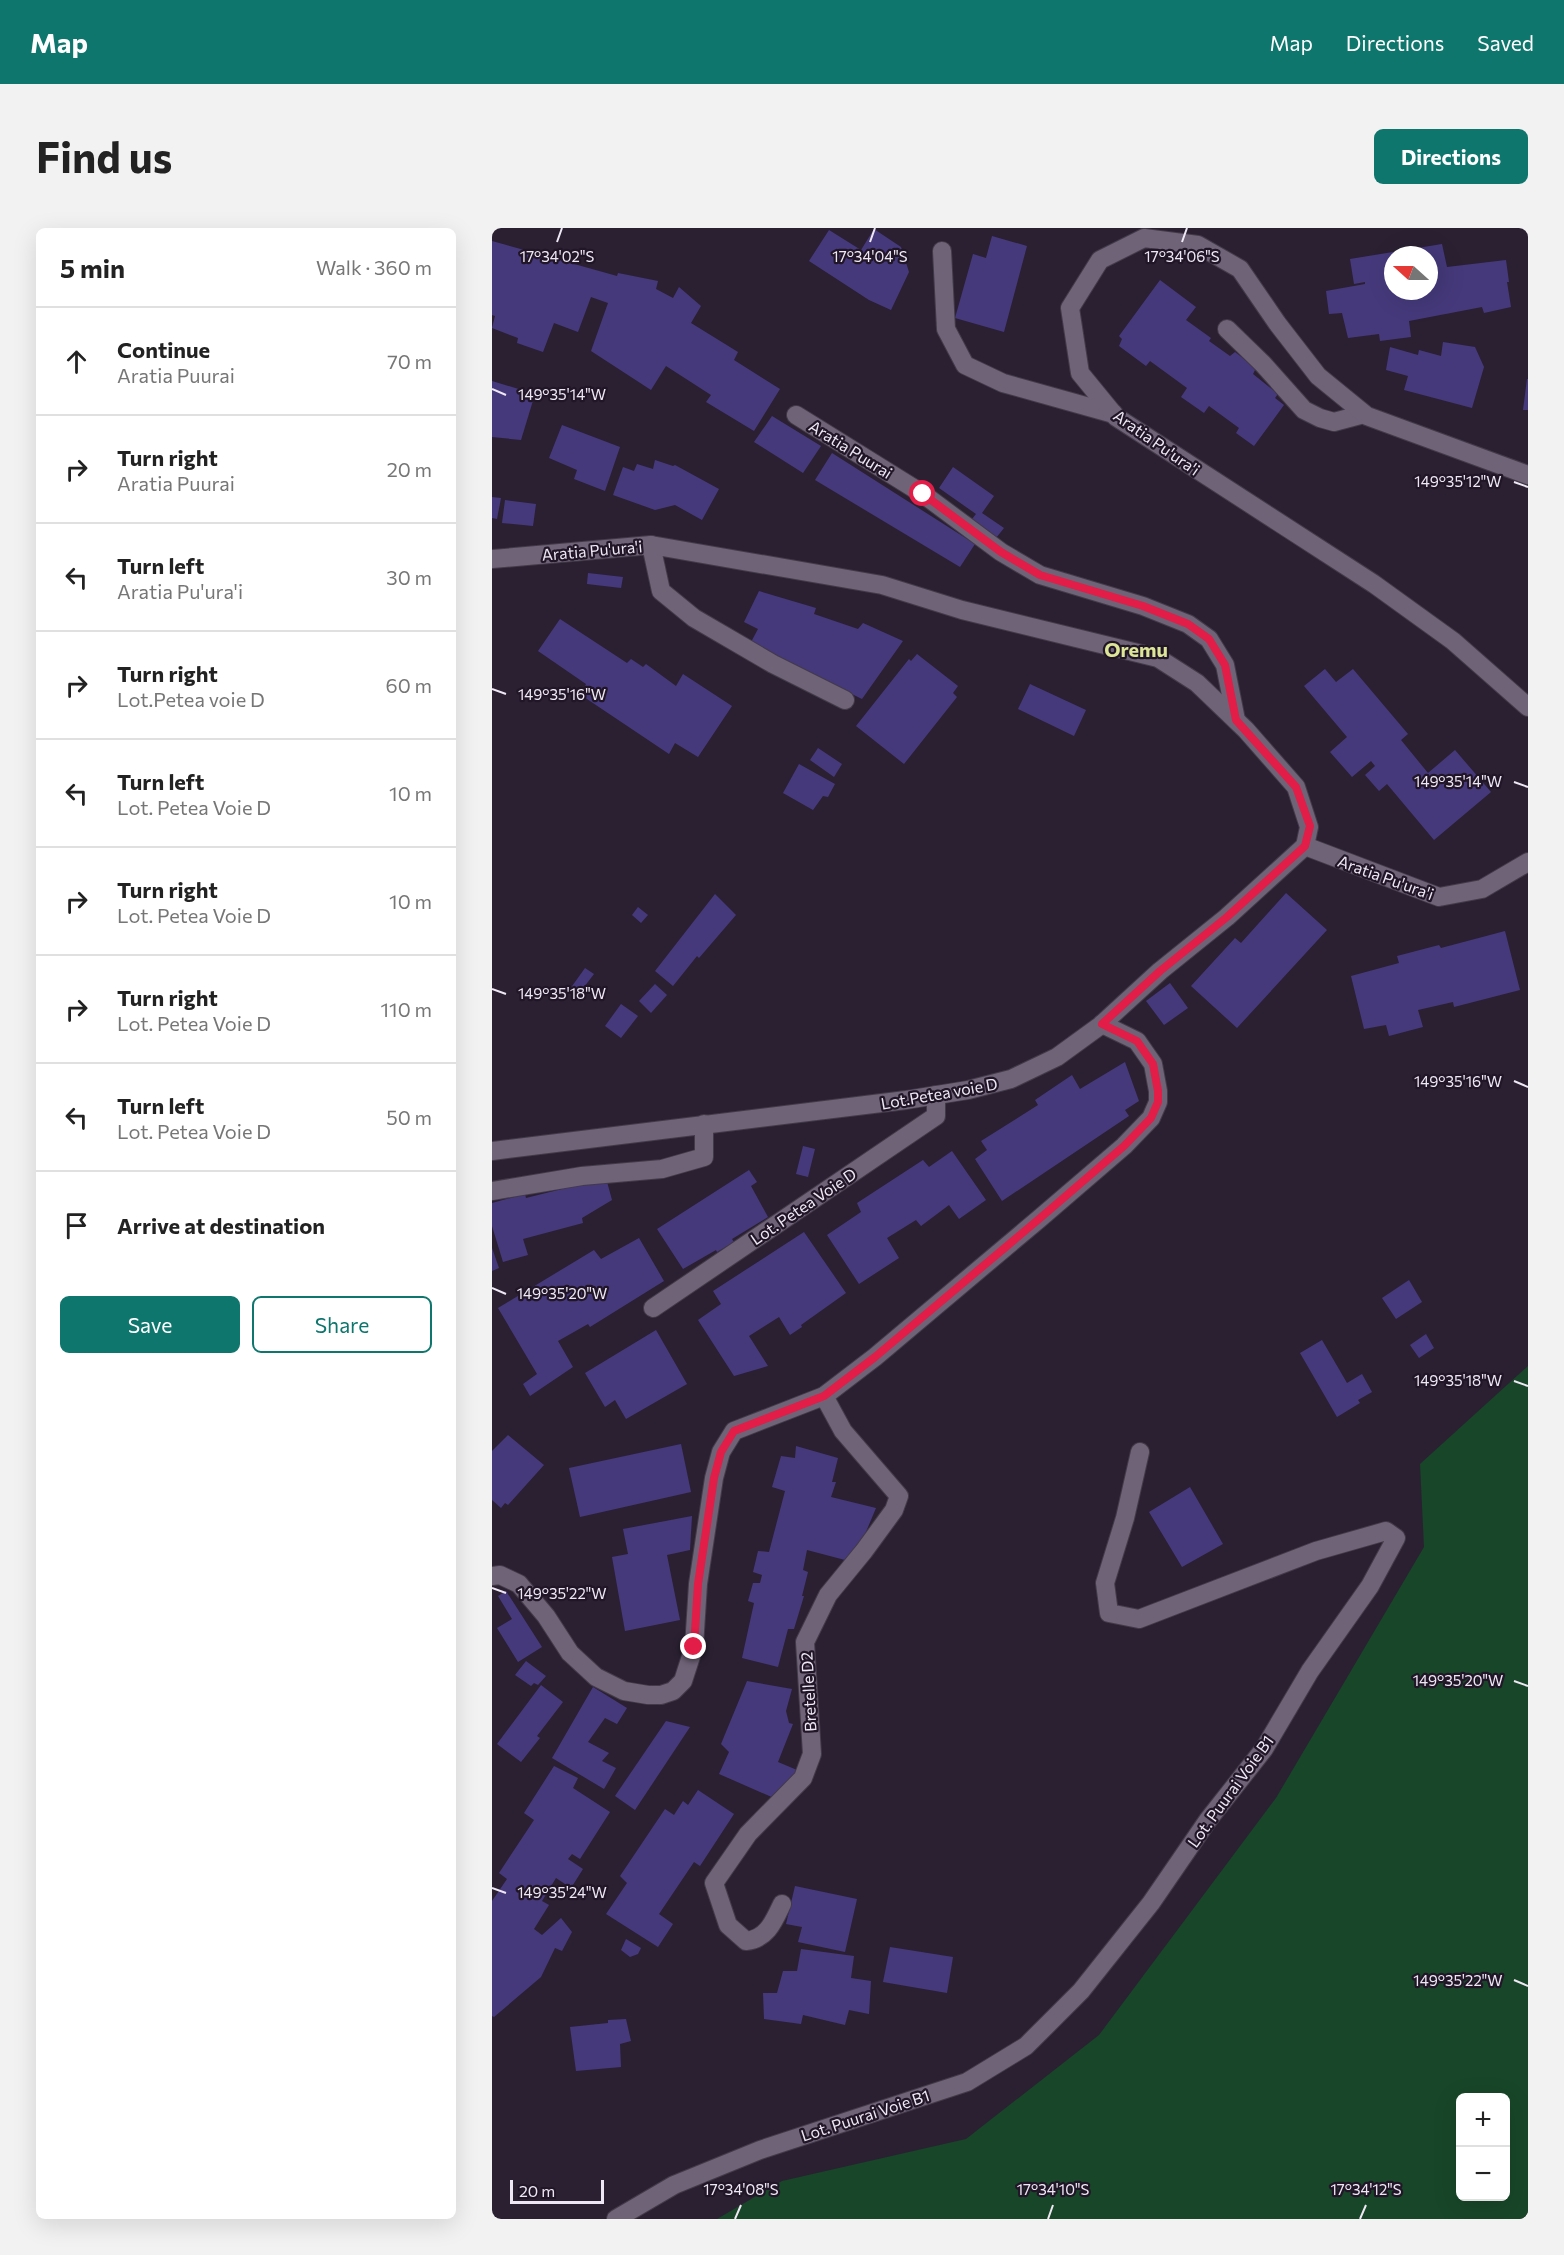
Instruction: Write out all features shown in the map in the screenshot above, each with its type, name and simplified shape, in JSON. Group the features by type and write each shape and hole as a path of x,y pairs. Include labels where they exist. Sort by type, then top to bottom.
{"street":[{"name":"Aratia Pu'ura'i","path":"1528,475 1364,414 1318,376 1277,323 1240,269 1198,245 1144,238 1100,260 1070,308 1080,373 1114,414 1374,584 1453,641 1528,707"},
{"path":"942,251 946,329 965,365 1004,383 1114,414"},
{"path":"1227,329 1263,364 1304,410 1334,422 1364,414"},
{"name":"Aratia Puurai","path":"796,415 923,494 1001,552 1040,575 1143,606 1188,624 1209,639 1225,665 1236,720"},
{"path":"651,545 661,591 694,618 773,664 845,700"},
{"name":"Aratia Pu'ura'i","path":"492,559 651,545 882,585 962,610 1158,658 1197,683 1236,720 1296,787 1310,826 1305,846 1439,897 1482,889 1528,862"},
{"name":"Lot.Petea voie D","path":"492,1151 936,1095 1011,1079 1057,1057 1102,1024 1160,971 1227,917 1305,846"},
{"path":"492,1576 500,1575 519,1584 546,1616 570,1653 596,1677 624,1691 640,1694 661,1695 673,1691 683,1682 694,1647 698,1584 714,1478 721,1452 734,1431 824,1396 875,1357 1039,1219 1124,1146 1151,1118 1158,1102 1153,1064 1137,1041 1102,1024"},
{"name":"Lot. Petea Voie D","path":"653,1308 936,1116 936,1095"},
{"path":"492,1191 582,1176 662,1169 704,1157 704,1124"},
{"name":"Bretelle D2","path":"782,1904 774,1924 756,1940 746,1941 728,1925 714,1883 748,1834 803,1778 812,1754 805,1642 828,1595 894,1510 899,1496 843,1431 824,1396"},
{"name":"Lot. Puurai Voie B1","path":"616,2219 674,2185 760,2150 966,2082 1026,2046 1081,1991 1151,1903 1208,1820 1264,1749 1310,1671 1370,1586 1396,1538 1386,1531 1316,1551 1139,1619 1109,1613 1105,1583 1125,1518 1140,1452"}],"green space":[{"path":"1528,1366 1528,2219 717,2219 782,2181 966,2139 1099,2035 1276,1798 1424,1547 1420,1464"}],"building":[{"path":"874,229 901,247 909,272 891,310 869,300 809,261 829,230 861,250"},
{"path":"992,236 1027,246 1004,332 955,318 973,254 986,258"},
{"path":"492,241 617,276 618,273 658,281 656,289 673,298 679,287 701,306 691,323 738,352 734,360 780,389 754,431 706,402 711,395 666,366 651,390 591,351 608,303 591,297 578,332 554,323 543,352 517,343 518,338 492,328 495,316 492,315"},
{"path":"1442,244 1447,267 1506,260 1511,307 1484,313 1482,307 1409,321 1411,337 1380,341 1379,334 1348,338 1342,313 1329,314 1326,291 1365,284 1365,282 1354,284 1350,259 1384,253 1384,300 1438,300 1438,246 1430,246"},
{"path":"1160,280 1196,307 1186,320 1211,338 1209,341 1230,356 1235,352 1256,368 1253,374 1278,394 1275,398 1284,405 1254,446 1236,433 1239,428 1209,406 1204,413 1181,397 1187,388 1150,361 1146,366 1119,346 1122,339 1119,336"},
{"path":"1443,342 1475,347 1484,367 1472,408 1404,390 1408,376 1386,370 1390,347 1418,355 1419,350 1441,356"},
{"path":"1527,379 1528,410 1523,410"},
{"path":"492,381 535,394 521,440 492,437"},
{"path":"772,416 821,446 803,473 754,442"},
{"path":"562,425 620,447 605,491 574,479 577,470 549,458"},
{"path":"832,453 975,544 960,567 815,480"},
{"path":"655,460 675,465 719,489 702,520 675,505 655,510 613,495 623,467 634,471 637,464 653,469"},
{"path":"953,467 994,496 982,513 1004,528 996,538 972,519 976,514 939,488"},
{"path":"492,497 501,498 497,519 492,518"},
{"path":"505,500 536,504 533,526 502,523"},
{"path":"588,573 623,577 621,588 587,584"},
{"path":"759,591 816,608 814,614 858,629 863,623 903,641 862,699 750,644 758,629 744,622"},
{"path":"560,619 627,663 631,659 643,667 646,664 676,686 683,674 732,706 698,757 675,743 669,754 581,695 586,684 538,651"},
{"path":"917,654 958,686 953,693 957,697 904,764 856,726 909,659 911,661"},
{"path":"1325,669 1336,682 1353,669 1408,734 1401,740 1428,773 1455,750 1491,792 1434,840 1387,784 1379,791 1365,775 1375,766 1371,761 1352,777 1330,752 1347,737 1304,686"},
{"path":"1030,684 1086,710 1074,736 1018,709"},
{"path":"818,748 842,764 834,777 810,760"},
{"path":"799,764 835,784 828,797 823,796 813,810 783,793"},
{"path":"1286,893 1327,930 1237,1028 1191,986 1235,938 1241,943"},
{"path":"715,894 736,915 699,958 697,956 673,986 655,971"},
{"path":"638,907 648,915 641,923 632,915"},
{"path":"1505,931 1520,990 1454,1007 1453,1002 1418,1010 1423,1027 1389,1036 1386,1025 1364,1029 1351,976 1399,963 1397,956 1439,945 1441,948"},
{"path":"585,968 594,974 578,995 570,989"},
{"path":"1170,983 1188,1008 1164,1025 1146,1001"},
{"path":"655,984 667,995 651,1013 639,1001"},
{"path":"621,1004 638,1016 621,1038 605,1026"},
{"path":"1125,1062 1139,1101 1125,1110 1129,1116 1002,1201 975,1159 987,1150 981,1141 1038,1105 1035,1100 1072,1075 1080,1089"},
{"path":"803,1146 815,1149 808,1177 796,1174"},
{"path":"952,1151 986,1200 959,1219 949,1205 921,1226 916,1220 887,1238 899,1258 859,1284 827,1235 861,1212 857,1203 923,1160 929,1167"},
{"path":"749,1170 757,1182 751,1186 768,1217 732,1239 734,1242 683,1269 657,1229"},
{"path":"606,1178 612,1200 582,1218 583,1223 523,1239 528,1255 503,1262 492,1226 492,1203 525,1194 526,1198"},
{"path":"804,1232 846,1293 790,1335 779,1317 749,1336 768,1366 734,1376 698,1320 721,1304 713,1291"},
{"path":"639,1238 664,1281 590,1327 588,1324 558,1341 573,1367 530,1396 523,1384 537,1374 498,1308 594,1250 601,1259"},
{"path":"492,1248 499,1268 492,1271"},
{"path":"1409,1280 1422,1302 1396,1319 1382,1298"},
{"path":"656,1330 687,1384 626,1419 615,1400 605,1407 585,1373"},
{"path":"1426,1334 1434,1348 1419,1358 1410,1345"},
{"path":"1322,1340 1347,1383 1362,1374 1372,1392 1358,1400 1360,1403 1337,1417 1300,1353"},
{"path":"508,1435 544,1465 508,1505 505,1503 501,1508 492,1500 492,1451"},
{"path":"681,1444 691,1492 580,1517 569,1468"},
{"path":"796,1446 838,1458 832,1482 836,1482 831,1497 876,1508 863,1539 845,1560 807,1550 803,1570 808,1572 802,1596 804,1596 794,1629 788,1629 778,1667 742,1658 754,1603 748,1601 753,1583 760,1583 762,1575 753,1572 758,1551 769,1552 785,1491 772,1487 781,1456 795,1458"},
{"path":"1190,1487 1223,1544 1182,1567 1149,1512"},
{"path":"692,1516 690,1550 667,1555 680,1620 625,1631 612,1557 628,1554 623,1529"},
{"path":"506,1591 542,1647 518,1662 497,1628 512,1619 498,1596"},
{"path":"526,1661 546,1676 538,1685 534,1683 531,1686 515,1675"},
{"path":"747,1681 792,1689 786,1711 789,1723 793,1724 778,1762 797,1770 797,1774 774,1798 719,1774 729,1752 721,1744"},
{"path":"541,1685 563,1702 537,1736 540,1738 521,1762 497,1744"},
{"path":"593,1687 627,1708 617,1724 605,1718 588,1742 609,1753 602,1761 616,1768 604,1789 552,1758"},
{"path":"666,1721 690,1727 635,1810 615,1796"},
{"path":"554,1766 578,1778 573,1788 610,1812 580,1859 572,1854 568,1859 583,1869 571,1888 556,1878 542,1901 549,1905 534,1929 542,1935 561,1918 572,1932 562,1951 555,1948 541,1977 494,2017 492,2016 492,1901 507,1879 499,1873 534,1820 524,1813"},
{"path":"698,1790 734,1814 700,1866 694,1862 659,1914 673,1924 658,1947 606,1914 627,1883 620,1876 665,1809 674,1815 683,1801 688,1805"},
{"path":"795,1886 857,1899 845,1952 798,1942 802,1927 786,1924"},
{"path":"626,1939 641,1948 638,1954 630,1957 621,1950"},
{"path":"890,1947 953,1957 947,1993 883,1982"},
{"path":"801,1949 854,1956 851,1978 871,1981 869,2014 849,2010 845,2025 803,2015 801,2024 764,2019 763,1993 777,1993 783,1971 797,1971"},
{"path":"626,2019 631,2041 620,2044 621,2067 576,2071 570,2027"}],"district":[{"name":"Oremu","path":"1136,649"}],"route":[{"path":"694,1647 698,1584 714,1478 721,1452 734,1431 824,1396 875,1357 1039,1219 1124,1146 1151,1118 1158,1102 1153,1064 1137,1041 1102,1024 1160,971 1227,917 1305,846 1310,826 1296,787 1236,720 1225,665 1209,639 1188,624 1143,606 1040,575 1001,552 923,494"}]}
